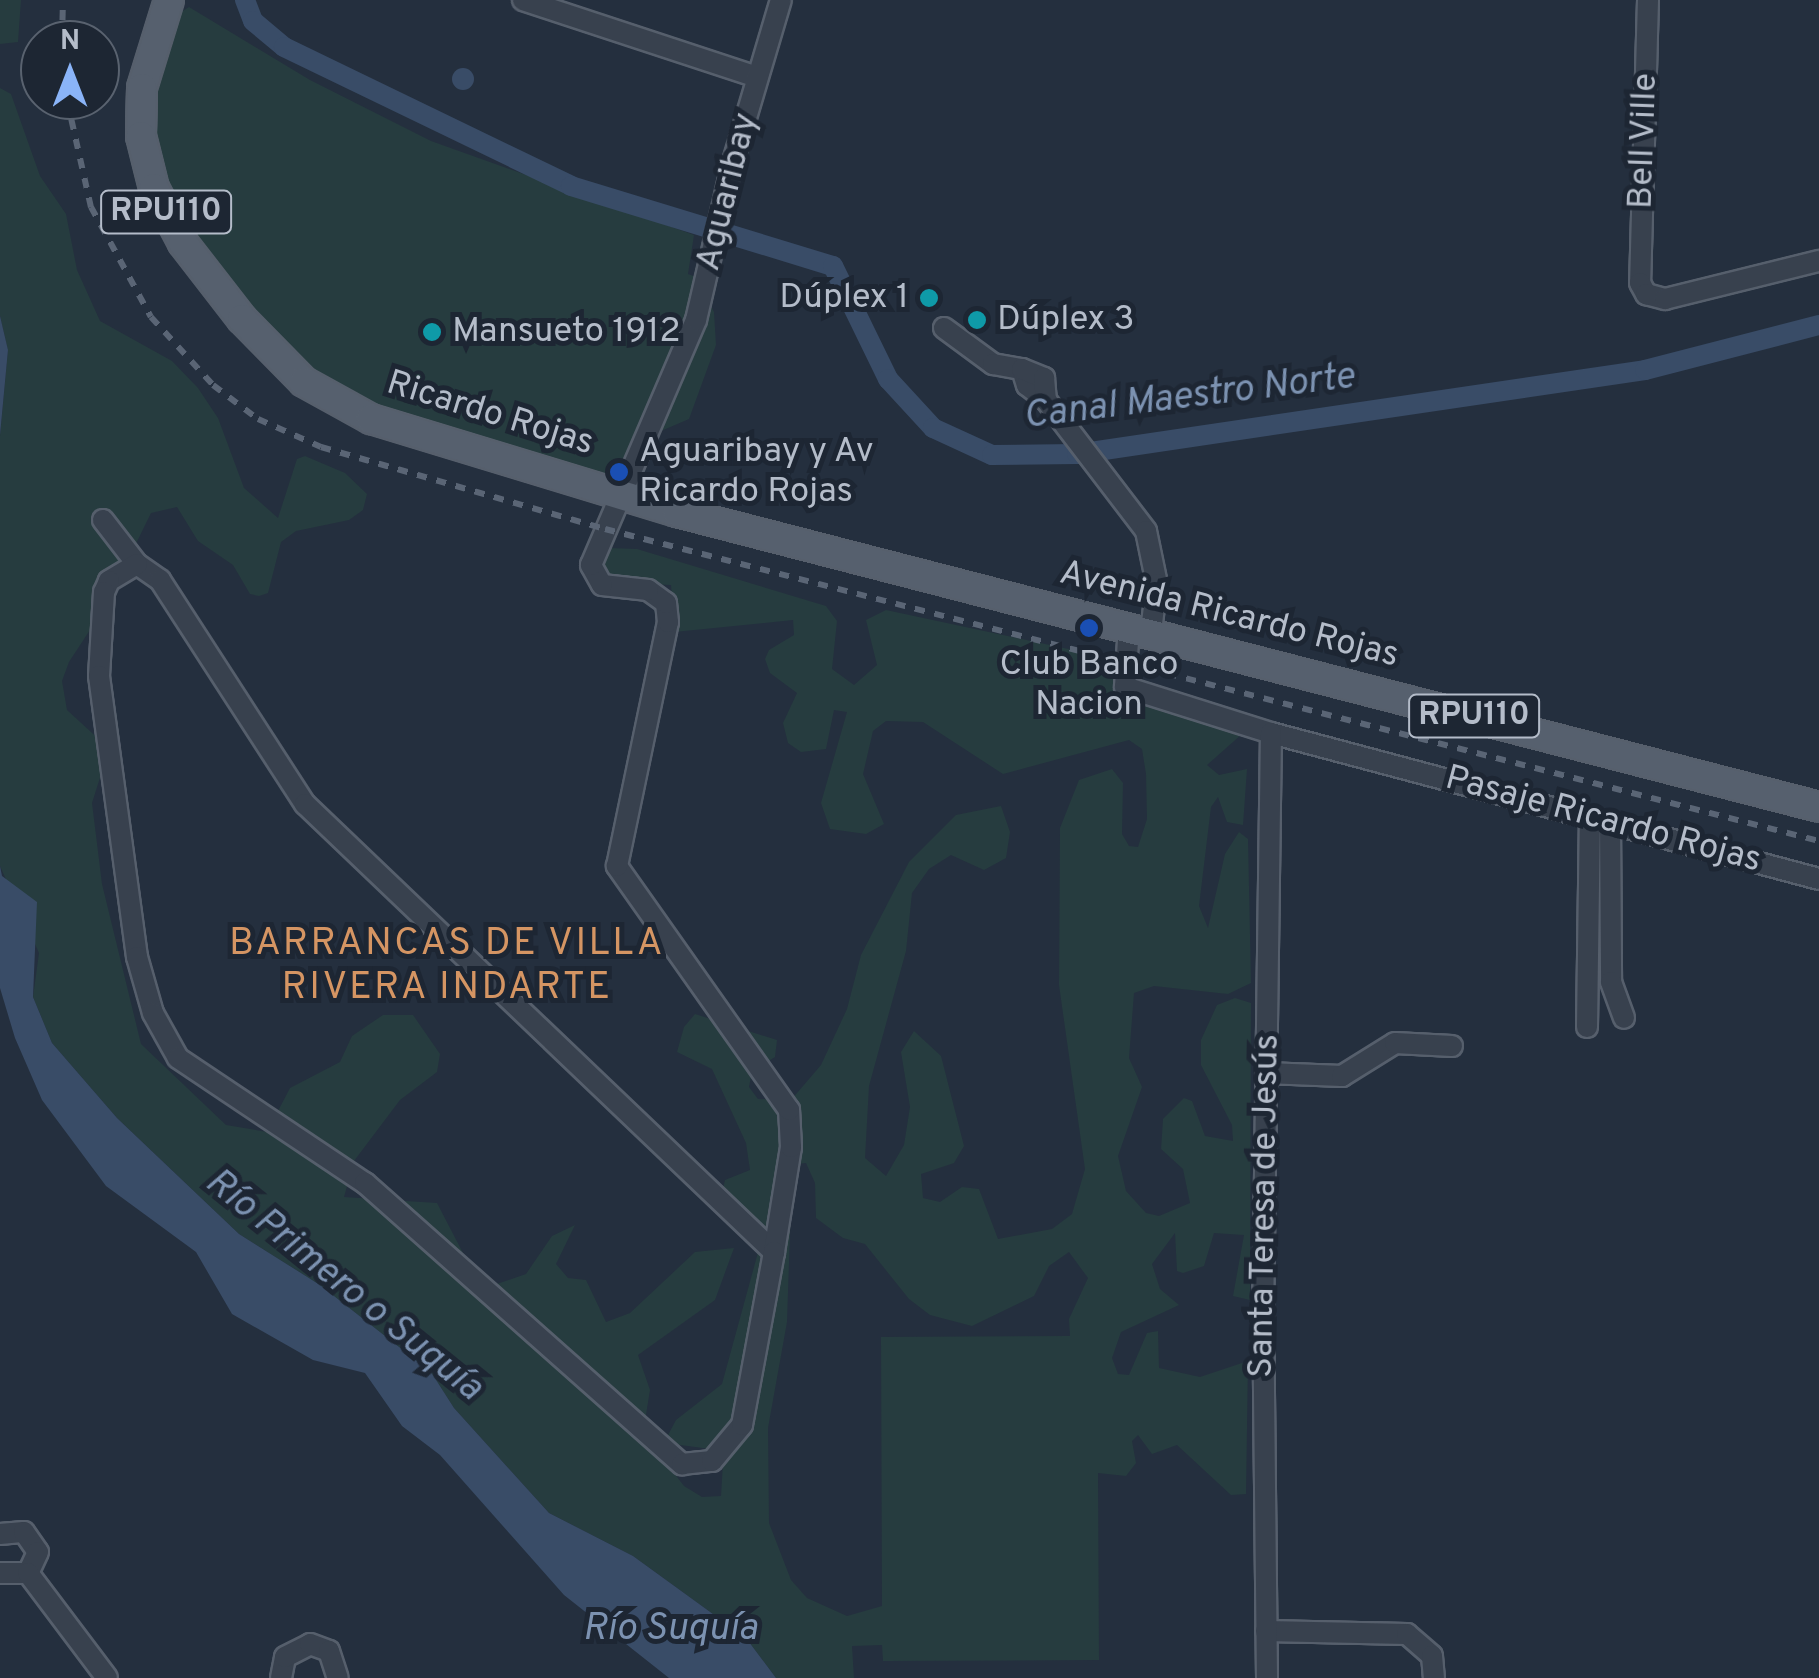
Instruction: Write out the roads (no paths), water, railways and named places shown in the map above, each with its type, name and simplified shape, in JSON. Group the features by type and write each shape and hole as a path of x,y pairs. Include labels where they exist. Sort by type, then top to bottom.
{"main road":[{"name":"Ricardo Rojas","path":"169,0 142,88 146,164 183,243 242,319 304,382 371,420 445,446 623,492"},
{"name":"Avenida Ricardo Rojas","path":"623,492 676,512 944,584 1140,628 1819,807"}],"street":[{"path":"523,0 757,76"},
{"name":"Aguaribay","path":"774,1252 791,1148 789,1110 616,866 668,622 657,593 602,585 592,573 593,556 696,320 732,166 781,0"},
{"name":"Bell Ville","path":"1648,0 1640,283 1655,299 1665,299 1819,262"},
{"path":"944,328 992,364 1044,378 1046,400 1146,532 1157,584 1140,628"},
{"path":"103,520 137,564 160,580 316,816 774,1252 742,1425 712,1461 682,1464 366,1184 178,1058 153,1013 141,972 98,676 104,592 137,564"},
{"name":"Pasaje Ricardo Rojas","path":"1140,628 1126,686 1270,733 1819,879"},
{"name":"Santa Teresa de Jesús","path":"1266,1678 1270,733"},
{"path":"1600,818 1611,982 1624,1018"},
{"path":"1588,1027 1600,818"},
{"path":"1266,1074 1342,1076 1395,1043 1452,1046"},
{"path":"0,1534 16,1530 31,1537 37,1560 28,1573"},
{"path":"0,1573 28,1573"},
{"path":"28,1573 107,1678"},
{"path":"1266,1631 1407,1634 1432,1656 1434,1678"},
{"path":"281,1678 285,1657 310,1644 329,1651 338,1678"}],"water":[{"path":"459,68 467,68 474,79 467,90 459,90 452,83 452,75"},
{"path":"0,316 8,350 0,435"},
{"name":"Río Suquía","path":"0,866 2,876 37,902 33,997 52,1043 117,1118 239,1234 320,1285 431,1372 454,1408 549,1513 633,1556 746,1638 776,1678 669,1678 564,1595 440,1455 402,1426 365,1373 313,1360 232,1314 196,1252 106,1186 42,1100 15,1038 0,988"}],"waterway":[{"name":"Canal Maestro Norte","path":"245,0 253,21 284,47 571,186 833,266 888,379 933,428 992,455 1077,454 1645,370 1819,325"}],"railway":[{"path":"62,20 63,0"},
{"path":"71,120 91,207 151,317 213,385 258,419 321,447 605,529 1819,841"}],"place":[{"name":"Dúplex 1","path":"929,298"},
{"name":"Dúplex 3","path":"977,320"},
{"name":"Mansueto 1912","path":"432,332"},
{"name":"Aguaribay y Av Ricardo Rojas","path":"619,472"},
{"name":"Club Banco Nacion","path":"1089,628"}],"district":[{"name":"BARRANCAS DE VILLA RIVERA INDARTE","path":"447,967"}],"water label":[{"name":"Río Primero o Suquía","path":"343,1286"}]}
